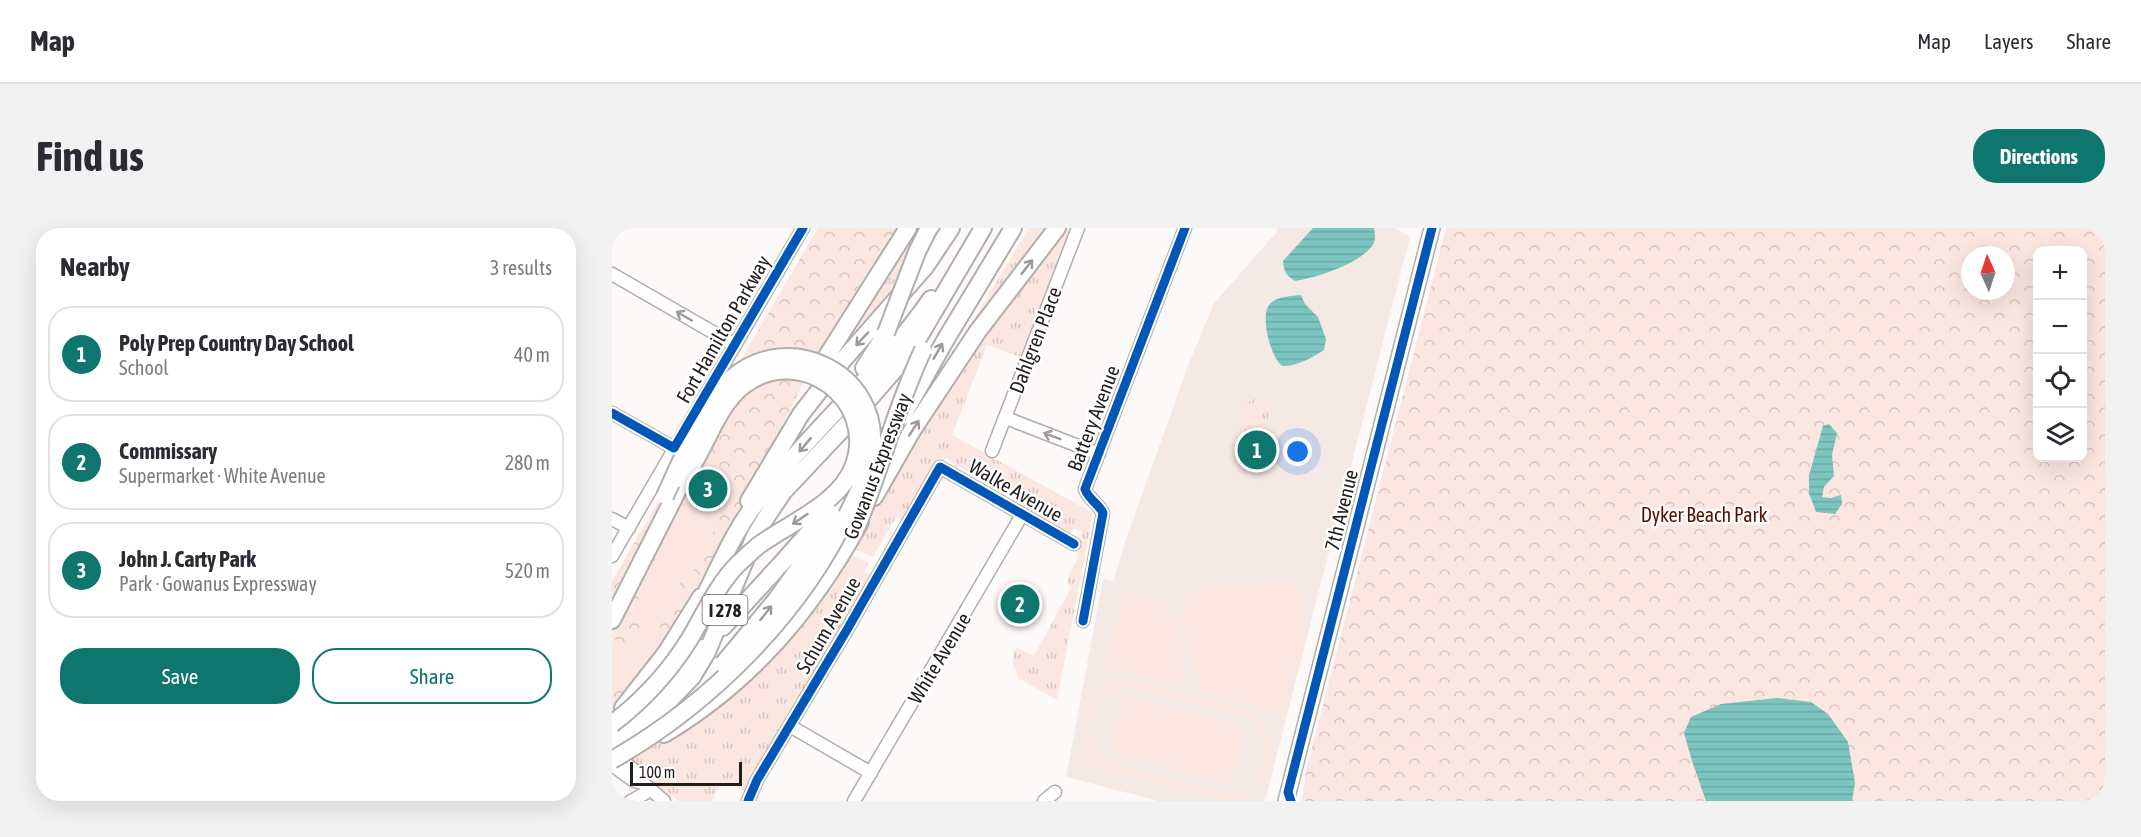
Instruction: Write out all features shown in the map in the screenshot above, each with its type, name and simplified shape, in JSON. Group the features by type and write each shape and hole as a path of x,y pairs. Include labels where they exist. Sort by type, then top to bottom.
{"highway":[{"path":"768,466 794,409 908,228"},
{"path":"824,423 867,364 886,333 917,252 929,228"},
{"name":"I 278","path":"612,720 647,679 683,627 707,585 753,491 801,414 843,360 925,267 951,228"},
{"name":"Gowanus Expressway","path":"612,720 651,681 676,646 699,608 737,532 755,504 915,321 975,228"},
{"name":"I 278","path":"612,741 665,705 692,677 707,652 755,536 767,516 783,492 849,422 910,352 983,228"},
{"name":"Gowanus Expressway","path":"612,760 657,739 704,708 748,670 810,603 832,572 854,533 900,404 923,350 992,228"},
{"name":"Gowanus Expressway","path":"900,421 945,339 1015,228"},
{"path":"854,533 913,429 996,306 1057,228"},
{"path":"612,760 672,720 727,674 759,643 791,605 843,523 866,473 872,439 864,407 849,383 838,373 818,362 795,357 781,357 752,365 734,376 720,390 665,496"},
{"path":"612,596 720,397 732,383 754,368 768,363 803,362 817,367 842,382 853,394 861,410 867,433 867,454 858,478 841,509 797,573 755,627 710,679 668,716"},
{"path":"612,620 726,398 741,382 762,370 790,366 823,375 844,393 858,418 862,445 859,465 850,481 826,514 672,680 651,700 612,729"},
{"path":"612,720 654,686 687,643 736,567 760,544 796,522 842,486 852,470 858,449 858,432 852,411 842,396 821,379 804,372 790,370 765,374 743,385 729,401 694,465 683,480"}],"main road":[{"name":"7th Avenue","path":"1286,801 1432,228"}],"street":[{"name":"Dahlgren Place","path":"992,452 1078,228"},
{"name":"Battery Avenue","path":"1083,621 1103,513 1087,495 1085,489 1185,228"},
{"name":"Fort Hamilton Parkway","path":"612,556 801,229"},
{"path":"612,274 735,345"},
{"path":"612,413 674,448"},
{"path":"1006,418 1099,454"},
{"name":"Walke Avenue","path":"940,467 1074,544"},
{"name":"Schum Avenue","path":"748,801 757,780 940,467"},
{"name":"White Avenue","path":"854,801 1022,515"},
{"path":"612,519 629,528"},
{"path":"790,726 871,773"},
{"path":"612,751 639,775 647,787"},
{"path":"612,765 634,781 647,787 664,801"},
{"path":"631,801 647,787"},
{"path":"1044,801 1055,792"}],"shaded area":[{"path":"1277,228 1395,228 1410,237 1265,801 1159,801 1066,777 1103,579 1113,581 1189,363 1214,303 1276,233"}],"green space":[{"path":"818,228 900,228 817,357 673,638 612,713 612,581"},
{"path":"914,228 922,228 901,281 858,327 856,325"},
{"path":"1029,228 1051,228 1000,294 986,303 969,334 949,360"},
{"path":"1063,228 1073,228 1020,357 987,345 952,435 1093,513 1057,700 1018,678 1016,668 1013,666 1013,652 1017,648 1034,656 1071,588 1067,582 1076,563 1082,531 1074,529 1070,534 1065,534 1016,507 1019,501 958,466 954,470 955,464 945,458 904,521 896,517 873,557 855,549 888,477 918,427"},
{"name":"Dyker Beach Park","path":"1446,228 2105,228 2105,801 1302,801 1306,771"},
{"path":"1256,398 1267,405 1268,419 1262,433 1253,442 1243,439 1239,430 1245,404"},
{"path":"704,463 732,471 711,540 704,538 692,578 683,575 671,614 665,612 652,651 646,650 634,688 612,682 612,639 633,645 646,607 637,604 649,564 656,566 669,525 677,527 688,490 695,491"},
{"path":"852,555 869,563 864,571 871,578 747,792 722,781 712,801 679,801 672,796 670,798 650,781 649,777 626,760 723,701 753,678 801,629 829,592"},
{"path":"1289,580 1301,591 1304,631 1283,716 1201,691 1181,621 1189,590"},
{"path":"1126,588 1157,601 1167,609 1180,629 1185,651 1179,687 1103,667"},
{"path":"1124,680 1140,681 1237,706 1252,713 1263,724 1270,736 1272,750 1270,763 1264,776 1254,788 1240,797 1254,801 1226,801 1078,763 1080,756 1094,759 1083,735 1083,723 1091,700 1111,684","holes":["1132,687 1234,713 1248,720 1257,730 1263,742 1264,755 1255,779 1244,787 1229,792 1208,790 1121,767 1106,759 1095,748 1090,735 1090,722 1094,709 1102,698 1115,690"]},
{"path":"1124,696 1246,727 1232,784 1109,752"}],"water":[{"path":"1313,228 1374,228 1375,240 1372,246 1357,259 1315,277 1295,281 1286,273 1283,261"},
{"path":"1301,295 1305,304 1318,317 1326,339 1324,350 1298,363 1282,366 1270,346 1266,326 1267,309 1277,299"},
{"path":"1829,424 1837,433 1832,455 1834,476 1824,487 1822,497 1831,498 1841,495 1842,504 1835,514 1816,512 1809,493 1809,475 1823,426"},
{"path":"1777,698 1811,702 1828,714 1848,742 1855,783 1852,801 1706,801 1684,733 1691,717 1721,704"}],"cycle path":[{"path":"612,413 674,448 803,228"},
{"path":"1083,621 1103,513 1085,489 1185,228"},
{"path":"1291,801 1288,792 1432,228"},
{"path":"748,801 757,780 848,628 940,467 1074,544"}],"place":[{"name":"Poly Prep Country Day School","path":"1257,450"},
{"name":"John J. Carty Park","path":"708,489"},
{"name":"Commissary","path":"1020,604"}]}
